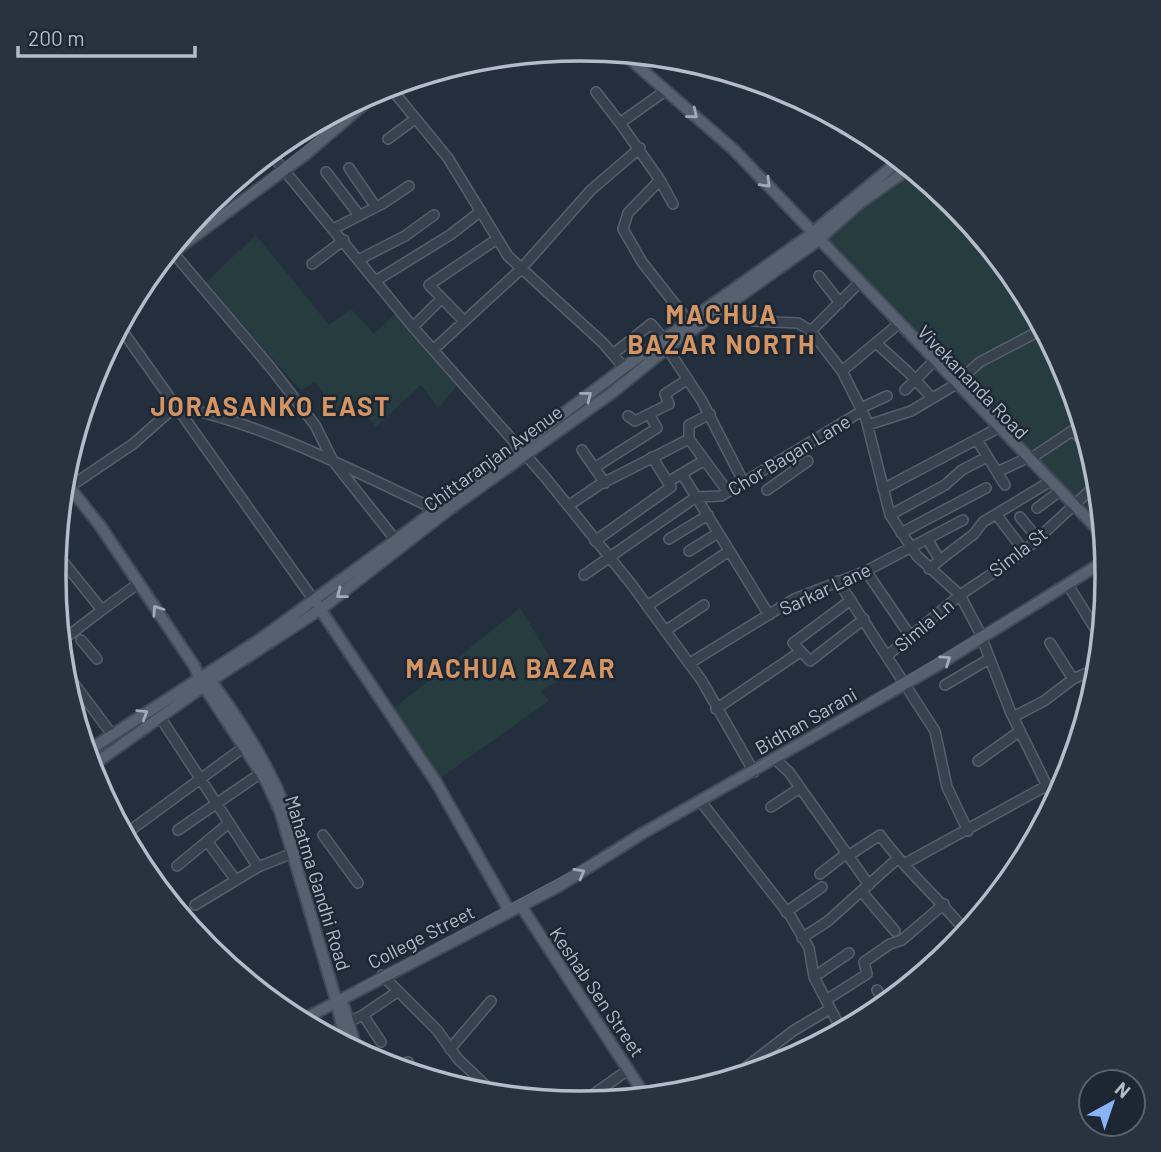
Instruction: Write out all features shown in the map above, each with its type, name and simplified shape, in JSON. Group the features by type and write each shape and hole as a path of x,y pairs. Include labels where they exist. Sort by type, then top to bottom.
{"main road":[{"path":"636,65 726,142 813,234"},
{"path":"200,230 357,112"},
{"path":"665,343 729,306 892,167"},
{"path":"665,343 689,321 901,174"},
{"name":"Vivekananda Road","path":"813,234 896,326 955,384"},
{"name":"Vivekananda Road","path":"813,234 1093,533"},
{"name":"Chittaranjan Avenue","path":"100,760 160,717 208,677 321,610 398,544 523,453 665,343"},
{"name":"Vivekananda Road","path":"1027,460 1056,495 1092,525"},
{"name":"Mahatma Gandhi Road","path":"72,495 101,527 195,667 208,677 271,773 286,804 339,999 345,1034"},
{"path":"95,745 111,733 208,677 313,599 398,544"},
{"name":"Bidhan Sarani","path":"513,909 776,760 1095,567"},
{"name":"Keshab Sen Street","path":"313,599 436,782 513,909 639,1087"},
{"name":"Mahatma Gandhi Road","path":"208,677 280,811 339,999"},
{"name":"College Street","path":"311,1015 382,975 513,909"},
{"name":"Mahatma Gandhi Road","path":"345,1025 350,1037"}],"street":[{"path":"620,124 665,91"},
{"path":"596,92 640,148 673,204"},
{"path":"397,96 448,158 497,239 520,270 613,354 629,372"},
{"path":"388,139 415,119"},
{"path":"433,350 520,270 577,203 640,148"},
{"path":"277,161 335,228 413,327 568,506 648,606 690,663 754,772"},
{"path":"349,168 376,207"},
{"path":"326,172 359,215"},
{"path":"660,180 628,213 622,229 642,262 689,321"},
{"path":"335,228 409,186"},
{"path":"377,280 481,211"},
{"path":"360,259 405,236 435,215"},
{"path":"464,321 429,285 497,239"},
{"path":"312,264 344,240"},
{"path":"176,257 271,368 315,425 333,461 398,544"},
{"path":"819,276 840,303"},
{"path":"811,331 858,285"},
{"path":"413,327 442,298"},
{"path":"729,306 753,321 771,324 794,321 811,331 842,372 868,425 890,515 910,548 929,569 960,595 979,631 1013,717 1048,790"},
{"path":"613,354 652,324 710,414 743,481"},
{"path":"842,372 896,326"},
{"path":"868,425 911,411 955,384 981,362 1034,333"},
{"path":"126,335 313,599"},
{"path":"876,343 932,398"},
{"path":"905,390 932,363"},
{"path":"628,416 635,421 669,404 665,394 688,379"},
{"name":"Chor Bagan Lane","path":"584,575 696,496 721,496 887,396"},
{"path":"176,406 209,413 333,461 426,505 433,518"},
{"path":"75,479 133,444 176,406"},
{"path":"594,468 657,428 649,414"},
{"path":"710,414 689,425 689,439 727,492"},
{"path":"883,489 997,429"},
{"path":"997,472 1027,460 1072,431 1075,433"},
{"path":"568,506 604,483 689,439"},
{"path":"977,440 1005,485"},
{"path":"582,450 604,483"},
{"path":"652,457 670,485"},
{"path":"890,515 945,485 962,470 987,457"},
{"path":"595,541 703,461"},
{"path":"767,490 808,461"},
{"path":"682,474 769,615"},
{"path":"929,569 974,534 983,522 1046,484"},
{"path":"901,533 986,488"},
{"name":"Simla St","path":"960,595 1024,551 1088,493"},
{"path":"1037,508 1056,495"},
{"path":"996,514 1024,551"},
{"path":"669,539 708,515"},
{"path":"1020,517 1037,538"},
{"name":"Sarkar Lane","path":"690,663 794,599 866,571 963,520"},
{"path":"689,551 718,533"},
{"path":"928,539 940,560"},
{"path":"648,606 729,551"},
{"path":"66,566 102,610"},
{"path":"866,571 911,637"},
{"path":"838,580 907,683 938,738 947,787 968,831"},
{"path":"69,635 139,583"},
{"path":"1068,585 1093,621"},
{"name":"Simla Ln","path":"888,655 960,595"},
{"path":"852,600 794,640 800,652 810,661 864,619"},
{"path":"665,631 704,605"},
{"path":"81,640 97,659"},
{"path":"1050,643 1073,679"},
{"path":"716,709 800,652"},
{"path":"945,685 989,659"},
{"path":"1013,717 1044,701 1073,679 1085,674"},
{"path":"80,697 111,733"},
{"path":"160,717 258,867"},
{"path":"978,761 1020,732"},
{"path":"133,829 244,747"},
{"path":"776,760 800,788 847,855 895,931"},
{"path":"178,830 261,773"},
{"path":"802,938 828,921 901,862 968,831 1046,786"},
{"path":"771,807 800,788"},
{"path":"702,803 786,912 809,948 814,977 837,1022"},
{"path":"177,866 229,823"},
{"path":"820,874 877,834 960,923"},
{"path":"323,835 358,883"},
{"path":"207,841 235,880"},
{"path":"195,905 258,867 293,853"},
{"path":"786,912 822,887"},
{"path":"756,1059 867,974 864,962 890,944 902,940 944,904"},
{"path":"814,977 849,953"},
{"path":"382,975 437,1030 450,1049 482,1081"},
{"path":"877,990 880,994"},
{"path":"339,1030 397,992"},
{"path":"450,1049 491,1000"},
{"path":"363,1016 381,1042"},
{"path":"599,1090 628,1070"}],"green space":[{"path":"906,177 968,237 989,263 1026,319 1056,379 1078,443 1093,527 825,237"},
{"path":"256,235 329,325 351,309 374,334 397,312 459,384 438,408 421,385 376,427 352,398 338,413 315,382 301,390 204,284"},
{"path":"520,608 563,678 541,691 549,701 440,778 394,708"}],"tram line":[{"path":"195,235 333,125"},
{"path":"358,986 566,875 754,768 1095,565"},
{"path":"336,1000 342,997"}],"district":[{"name":"MACHUA BAZAR NORTH","path":"722,330"},
{"name":"JORASANKO EAST","path":"271,407"},
{"name":"MACHUA BAZAR","path":"511,669"}]}
